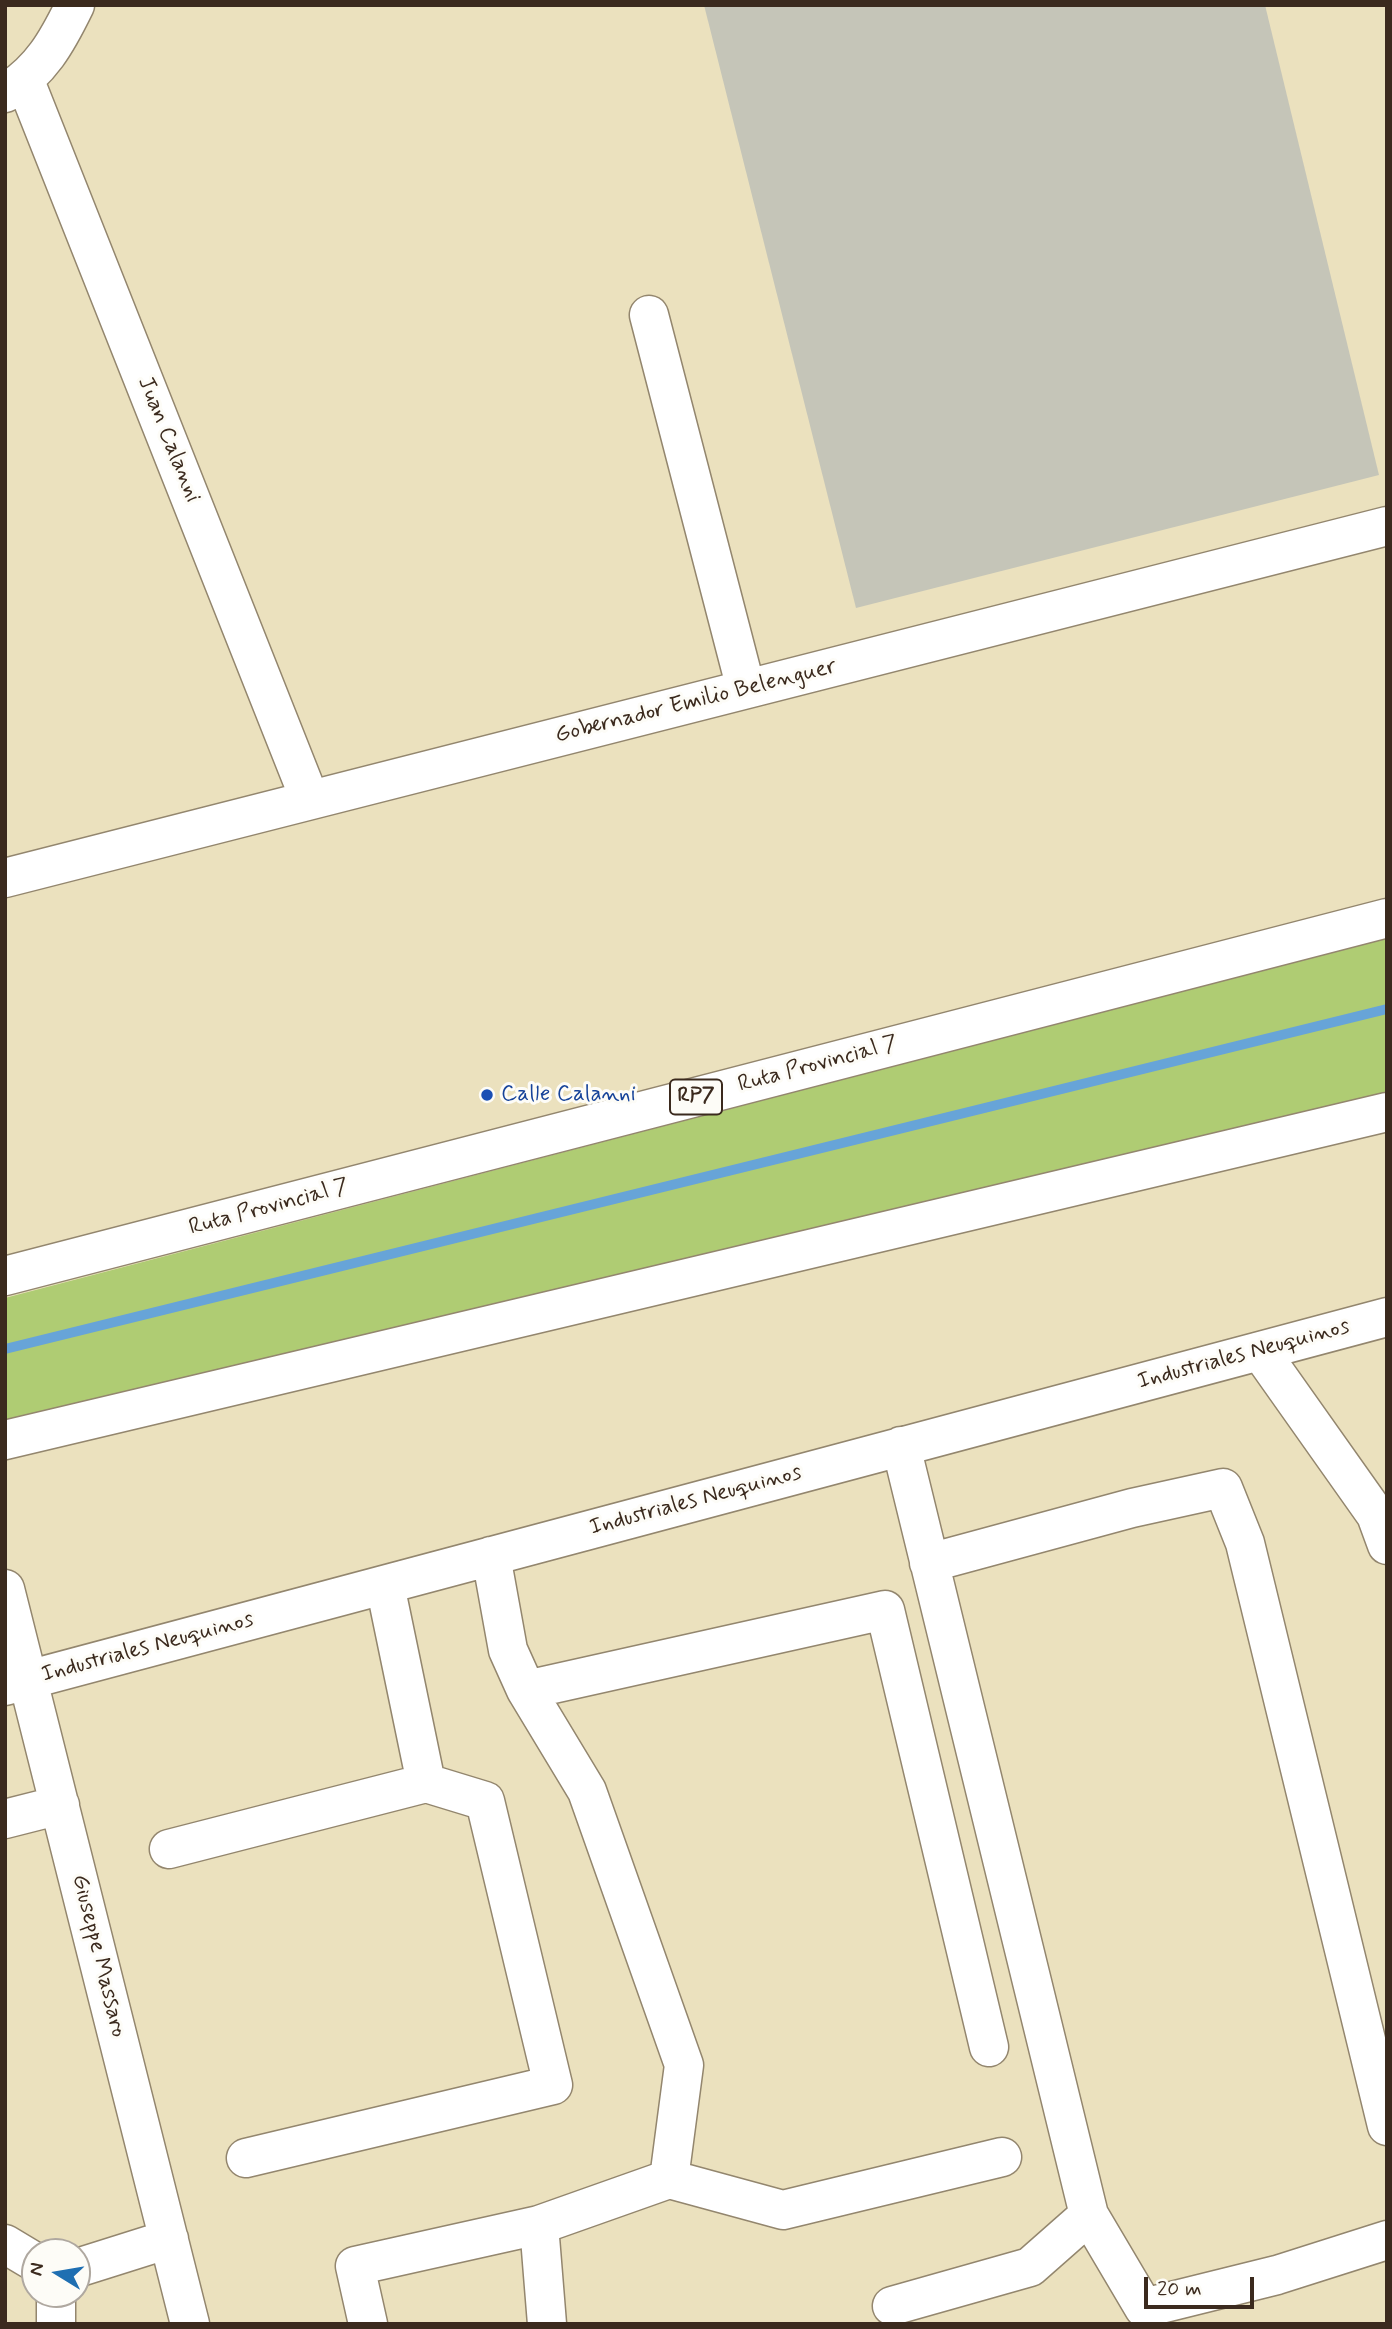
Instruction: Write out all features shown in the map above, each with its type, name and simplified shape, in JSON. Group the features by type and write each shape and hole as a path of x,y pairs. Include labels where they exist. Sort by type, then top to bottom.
{"main road":[{"path":"15,87 46,59 75,5"},
{"name":"Juan Calanni","path":"15,87 310,800"},
{"path":"649,315 747,689"},
{"name":"Gobernador Emilio Belenguer","path":"5,877 1387,526"},
{"name":"Ruta Provincial 7","path":"5,1276 1387,918"},
{"path":"5,1440 1387,1112"},
{"name":"Industriales Neuquinos","path":"17,1683 1387,1317"},
{"path":"1260,1350 1383,1523"},
{"path":"901,1447 1089,2215 1144,2308 1277,2275 1387,2240"},
{"path":"929,1563 1132,1507 1223,1488 1245,1543 1387,2126"},
{"path":"491,1556 508,1650 526,1690 587,1791 684,2065 669,2179"},
{"path":"385,1585 426,1783"},
{"name":"Giuseppe Massaro","path":"5,1589 17,1683 61,1805 190,2324"},
{"path":"526,1690 885,1610 989,2047"},
{"path":"169,1849 426,1783 485,1801 553,2085 246,2158"},
{"path":"5,1819 61,1805"},
{"path":"368,2324 355,2266 539,2225 669,2179 783,2210 1002,2157"},
{"path":"892,2305 1030,2267 1089,2215"},
{"path":"539,2225 547,2324"},
{"path":"91,2264 169,2239"},
{"path":"5,2244 21,2254"}],"shaded area":[{"path":"704,5 1265,5 1379,475 856,608"}],"green space":[{"path":"1387,937 1387,1094 5,1420 5,1298"}],"waterway":[{"path":"5,1349 1387,1009"}],"place":[{"name":"Calle Calanni","path":"487,1095"}]}
